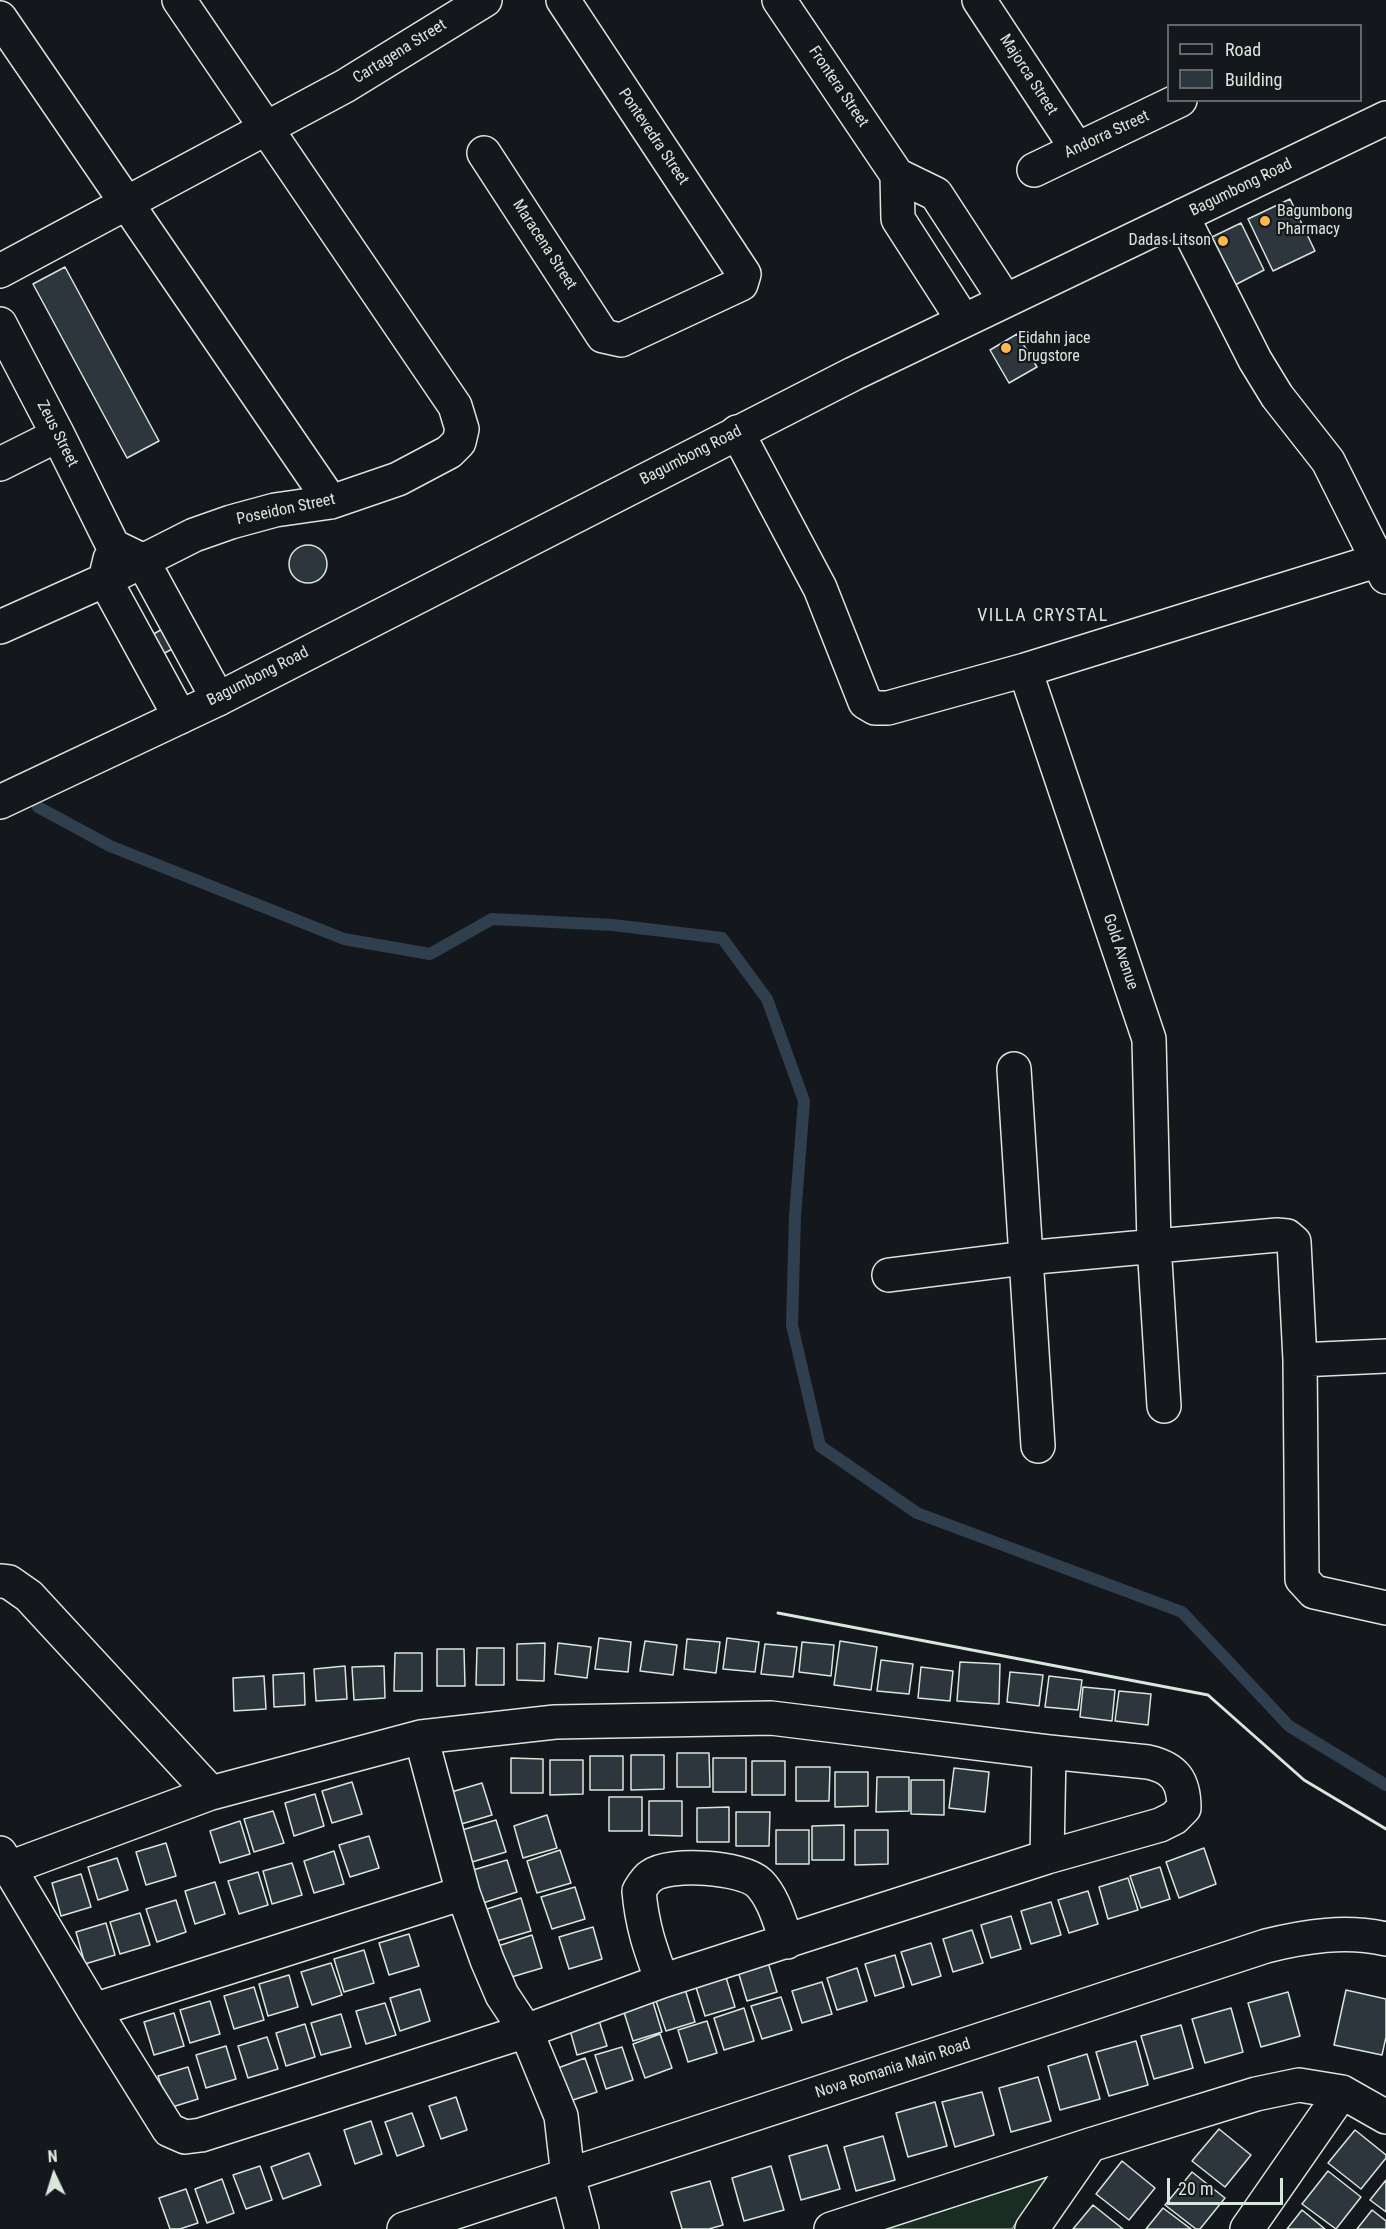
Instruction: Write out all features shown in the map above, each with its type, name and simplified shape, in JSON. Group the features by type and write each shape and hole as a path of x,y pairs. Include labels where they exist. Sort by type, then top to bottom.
{"street":[{"path":"179,0 266,128"},
{"name":"Cartagena Street","path":"0,271 345,86 484,0"},
{"name":"Pontevedra Street","path":"562,0 744,274 741,284 732,290 621,340 603,336"},
{"name":"Frontera Street","path":"779,0 897,175"},
{"name":"Majorca Street","path":"984,1 1077,149"},
{"path":"0,18 330,502"},
{"name":"Andorra Street","path":"1034,170 1176,102"},
{"name":"Bagumbong Road","path":"8,798 218,699 737,432 963,320 1386,118"},
{"name":"Poseidon Street","path":"0,627 105,580 194,535 275,510 330,502 398,479 449,452 459,442 462,429 455,406 266,128"},
{"name":"Maracena Street","path":"484,153 603,336"},
{"path":"963,320 898,219 897,175 936,194 1005,300"},
{"path":"737,432 820,588 865,702 876,708 888,708 1025,670 1384,565 1328,461 1277,396 1255,360 1182,216"},
{"name":"Zeus Street","path":"0,324 113,546"},
{"path":"0,464 58,435"},
{"path":"180,717 105,580 113,546 142,560 218,699"},
{"name":"Gold Avenue","path":"1025,670 1149,1039 1154,1244 1164,1406"},
{"path":"1014,1069 1024,1258 1038,1446"},
{"path":"889,1275 1154,1244 1287,1236 1294,1242 1300,1360 1302,1579 1314,1592 1386,1608"},
{"path":"1300,1360 1386,1356"},
{"path":"0,1581 9,1582 29,1596 211,1793"},
{"path":"771,1718 1161,1765 1172,1772 1181,1783 1184,1808 1174,1818 1160,1825 1047,1857 662,1981 526,2031 212,2132 185,2137 169,2130 94,2010 5,1860 211,1793 421,1737 555,1722 771,1718"},
{"path":"421,1737 463,1893 502,1995 526,2031 561,2116 568,2176 582,2229"},
{"path":"1047,1857 1049,1752"},
{"path":"662,1981 644,1932 639,1891 651,1876 670,1870 709,1868 734,1872 758,1882 772,1902 787,1942"},
{"path":"94,2010 463,1893"},
{"name":"Nova Romania Main Road","path":"404,2229 1266,1946 1306,1936 1345,1934 1386,1939"},
{"path":"831,2229 1090,2145 1256,2094 1299,2085 1342,2092 1386,2117"},
{"path":"1247,2229 1342,2092"},
{"path":"1032,2229 1090,2145"}],"green space":[{"path":"1048,2177 1012,2229 884,2229"}],"building":[{"path":"1290,199 1315,251 1273,271 1248,219"},
{"path":"1241,223 1264,270 1235,285 1212,237"},
{"path":"65,267 159,441 127,458 33,284"},
{"path":"1017,334 1037,367 1009,383 990,350"},
{"path":"308,545 322,550 327,564 322,578 308,583 294,578 289,564 294,550"},
{"path":"166,627 176,647 161,655 150,636"},
{"path":"599,1638 631,1642 628,1672 595,1669"},
{"path":"727,1638 759,1642 755,1672 723,1669"},
{"path":"687,1639 720,1642 716,1673 684,1669"},
{"path":"645,1641 677,1645 673,1675 640,1671"},
{"path":"840,1641 877,1647 871,1690 834,1685"},
{"path":"802,1642 834,1645 831,1676 799,1672"},
{"path":"545,1643 544,1681 517,1680 517,1644"},
{"path":"558,1643 591,1647 587,1678 555,1674"},
{"path":"765,1644 797,1647 793,1677 761,1674"},
{"path":"477,1648 504,1648 504,1685 476,1685"},
{"path":"437,1649 464,1649 465,1686 437,1686"},
{"path":"395,1653 422,1653 422,1691 394,1691"},
{"path":"881,1660 913,1664 909,1694 877,1691"},
{"path":"960,1662 1000,1664 999,1704 957,1701"},
{"path":"345,1666 347,1699 316,1701 314,1669"},
{"path":"384,1666 385,1698 354,1700 352,1667"},
{"path":"921,1667 953,1671 950,1701 918,1698"},
{"path":"1010,1672 1043,1675 1039,1706 1007,1702"},
{"path":"304,1673 305,1705 274,1707 273,1675"},
{"path":"264,1676 266,1709 234,1711 233,1678"},
{"path":"1049,1676 1082,1680 1078,1710 1045,1707"},
{"path":"1083,1687 1115,1690 1112,1721 1080,1717"},
{"path":"1119,1691 1151,1694 1148,1725 1115,1721"},
{"path":"677,1753 709,1753 710,1787 677,1787"},
{"path":"631,1755 664,1755 664,1789 631,1790"},
{"path":"590,1756 623,1756 623,1790 590,1790"},
{"path":"511,1758 543,1759 543,1793 511,1793"},
{"path":"713,1758 746,1758 746,1792 713,1792"},
{"path":"550,1760 583,1760 583,1794 550,1795"},
{"path":"752,1761 785,1761 785,1795 752,1795"},
{"path":"796,1767 830,1767 829,1801 796,1801"},
{"path":"954,1768 989,1772 985,1812 949,1808"},
{"path":"835,1772 868,1772 868,1806 835,1807"},
{"path":"877,1777 909,1777 909,1811 876,1812"},
{"path":"911,1780 944,1780 944,1815 911,1814"},
{"path":"352,1782 362,1814 332,1823 322,1791"},
{"path":"482,1783 492,1815 458,1825 448,1793"},
{"path":"315,1794 324,1826 294,1836 285,1803"},
{"path":"609,1797 642,1797 642,1831 609,1831"},
{"path":"649,1801 682,1801 682,1836 649,1835"},
{"path":"729,1807 729,1842 697,1842 697,1808"},
{"path":"273,1811 284,1843 254,1852 244,1819"},
{"path":"736,1812 770,1812 769,1846 736,1846"},
{"path":"547,1815 557,1848 523,1858 514,1826"},
{"path":"496,1820 506,1852 472,1862 462,1830"},
{"path":"240,1821 250,1854 220,1863 210,1831"},
{"path":"844,1825 844,1860 812,1860 812,1826"},
{"path":"776,1830 809,1830 809,1864 776,1864"},
{"path":"855,1830 888,1830 888,1864 855,1865"},
{"path":"369,1836 379,1868 350,1877 339,1845"},
{"path":"166,1843 176,1876 146,1885 136,1852"},
{"path":"1204,1848 1216,1884 1179,1898 1166,1862"},
{"path":"560,1850 571,1883 537,1893 527,1861"},
{"path":"334,1851 344,1884 314,1893 304,1861"},
{"path":"117,1858 128,1890 98,1900 88,1867"},
{"path":"507,1860 517,1892 483,1903 473,1870"},
{"path":"292,1863 302,1895 272,1904 263,1871"},
{"path":"1160,1867 1170,1899 1141,1908 1130,1876"},
{"path":"258,1872 268,1905 239,1914 228,1881"},
{"path":"81,1874 91,1907 61,1916 52,1883"},
{"path":"1128,1878 1138,1910 1108,1919 1099,1887"},
{"path":"215,1882 225,1914 195,1924 185,1891"},
{"path":"575,1887 585,1919 552,1929 541,1897"},
{"path":"1088,1891 1098,1924 1069,1933 1058,1900"},
{"path":"521,1898 531,1931 497,1941 487,1909"},
{"path":"176,1900 186,1932 157,1942 146,1909"},
{"path":"1051,1902 1061,1935 1031,1944 1021,1911"},
{"path":"140,1913 150,1945 120,1954 110,1922"},
{"path":"1011,1916 1021,1949 991,1958 981,1925"},
{"path":"106,1923 115,1955 85,1964 76,1932"},
{"path":"593,1927 602,1959 569,1969 559,1937"},
{"path":"972,1930 983,1963 953,1972 943,1939"},
{"path":"409,1934 419,1966 389,1975 379,1943"},
{"path":"532,1935 542,1968 508,1978 498,1946"},
{"path":"931,1943 941,1976 912,1985 901,1952"},
{"path":"364,1950 374,1983 344,1992 334,1959"},
{"path":"895,1955 904,1987 875,1996 865,1964"},
{"path":"767,1959 777,1992 747,2001 737,1968"},
{"path":"331,1963 342,1995 312,2005 301,1972"},
{"path":"857,1968 867,2001 837,2010 827,1978"},
{"path":"725,1974 735,2007 705,2016 695,1984"},
{"path":"289,1975 298,2007 268,2016 259,1984"},
{"path":"822,1982 832,2014 802,2023 792,1991"},
{"path":"254,1987 264,2020 234,2029 224,1996"},
{"path":"420,1989 430,2021 400,2031 390,1998"},
{"path":"685,1989 695,2022 666,2031 655,1998"},
{"path":"1346,1990 1386,1999 1386,2037 1382,2055 1334,2045"},
{"path":"1288,1992 1300,2036 1261,2047 1248,2003"},
{"path":"781,1997 792,2030 762,2039 751,2006"},
{"path":"652,1999 662,2032 633,2041 623,2009"},
{"path":"210,2001 220,2034 190,2043 180,2010"},
{"path":"385,2003 396,2035 366,2044 356,2011"},
{"path":"744,2008 754,2041 724,2050 714,2018"},
{"path":"1231,2008 1243,2052 1205,2063 1192,2019"},
{"path":"174,2013 184,2046 154,2055 144,2022"},
{"path":"341,2014 351,2047 321,2055 311,2023"},
{"path":"597,2014 607,2046 577,2055 568,2023"},
{"path":"707,2021 717,2053 688,2062 678,2030"},
{"path":"305,2024 315,2057 286,2066 276,2033"},
{"path":"1181,2025 1193,2068 1154,2079 1141,2036"},
{"path":"660,2034 672,2068 645,2078 633,2044"},
{"path":"267,2037 278,2069 248,2078 238,2046"},
{"path":"1136,2041 1148,2085 1109,2096 1096,2052"},
{"path":"226,2046 236,2079 206,2088 196,2055"},
{"path":"622,2047 633,2080 606,2089 595,2055"},
{"path":"1087,2054 1100,2099 1060,2110 1048,2066"},
{"path":"585,2058 597,2092 570,2101 558,2068"},
{"path":"188,2067 198,2099 169,2108 158,2076"},
{"path":"1038,2077 1051,2121 1011,2132 999,2088"},
{"path":"982,2092 994,2135 955,2147 942,2102"},
{"path":"456,2097 467,2130 441,2139 429,2106"},
{"path":"935,2102 947,2146 908,2157 896,2113"},
{"path":"412,2113 424,2146 397,2156 385,2122"},
{"path":"371,2121 382,2154 355,2164 344,2130"},
{"path":"1219,2129 1251,2155 1225,2187 1192,2161"},
{"path":"1355,2130 1386,2155 1361,2189 1328,2163"},
{"path":"883,2136 895,2180 856,2191 844,2147"},
{"path":"827,2145 840,2189 801,2200 789,2156"},
{"path":"309,2153 321,2185 283,2199 271,2167"},
{"path":"1122,2161 1155,2188 1129,2220 1096,2194"},
{"path":"260,2166 272,2200 246,2209 233,2175"},
{"path":"771,2166 784,2210 744,2221 732,2178"},
{"path":"1328,2171 1361,2197 1336,2229 1302,2204"},
{"path":"1192,2172 1225,2198 1200,2229 1196,2229 1165,2205"},
{"path":"222,2179 234,2213 207,2223 195,2189"},
{"path":"1386,2180 1386,2212 1370,2200"},
{"path":"710,2181 723,2225 709,2229 682,2229 671,2192"},
{"path":"186,2189 198,2223 180,2229 170,2229 159,2198"},
{"path":"1093,2205 1123,2229 1073,2229"},
{"path":"1163,2208 1191,2229 1146,2229"},
{"path":"1302,2210 1325,2229 1287,2229"},
{"path":"1372,2210 1386,2221 1386,2229 1357,2229"}],"waterway":[{"path":"38,807 110,846 344,939 430,954 492,919 613,925 722,938 767,999 804,1101 795,1216 792,1325 820,1446 917,1513 1182,1612 1289,1726 1386,1785"}],"wall":[{"path":"778,1613 1208,1695 1304,1780 1386,1829"}],"place":[{"name":"Bagumbong Pharmacy","path":"1265,221"},
{"name":"Dadas Litson","path":"1223,241"},
{"name":"Eidahn jace Drugstore","path":"1006,348"}],"district":[{"name":"VILLA CRYSTAL","path":"1043,616"}]}
